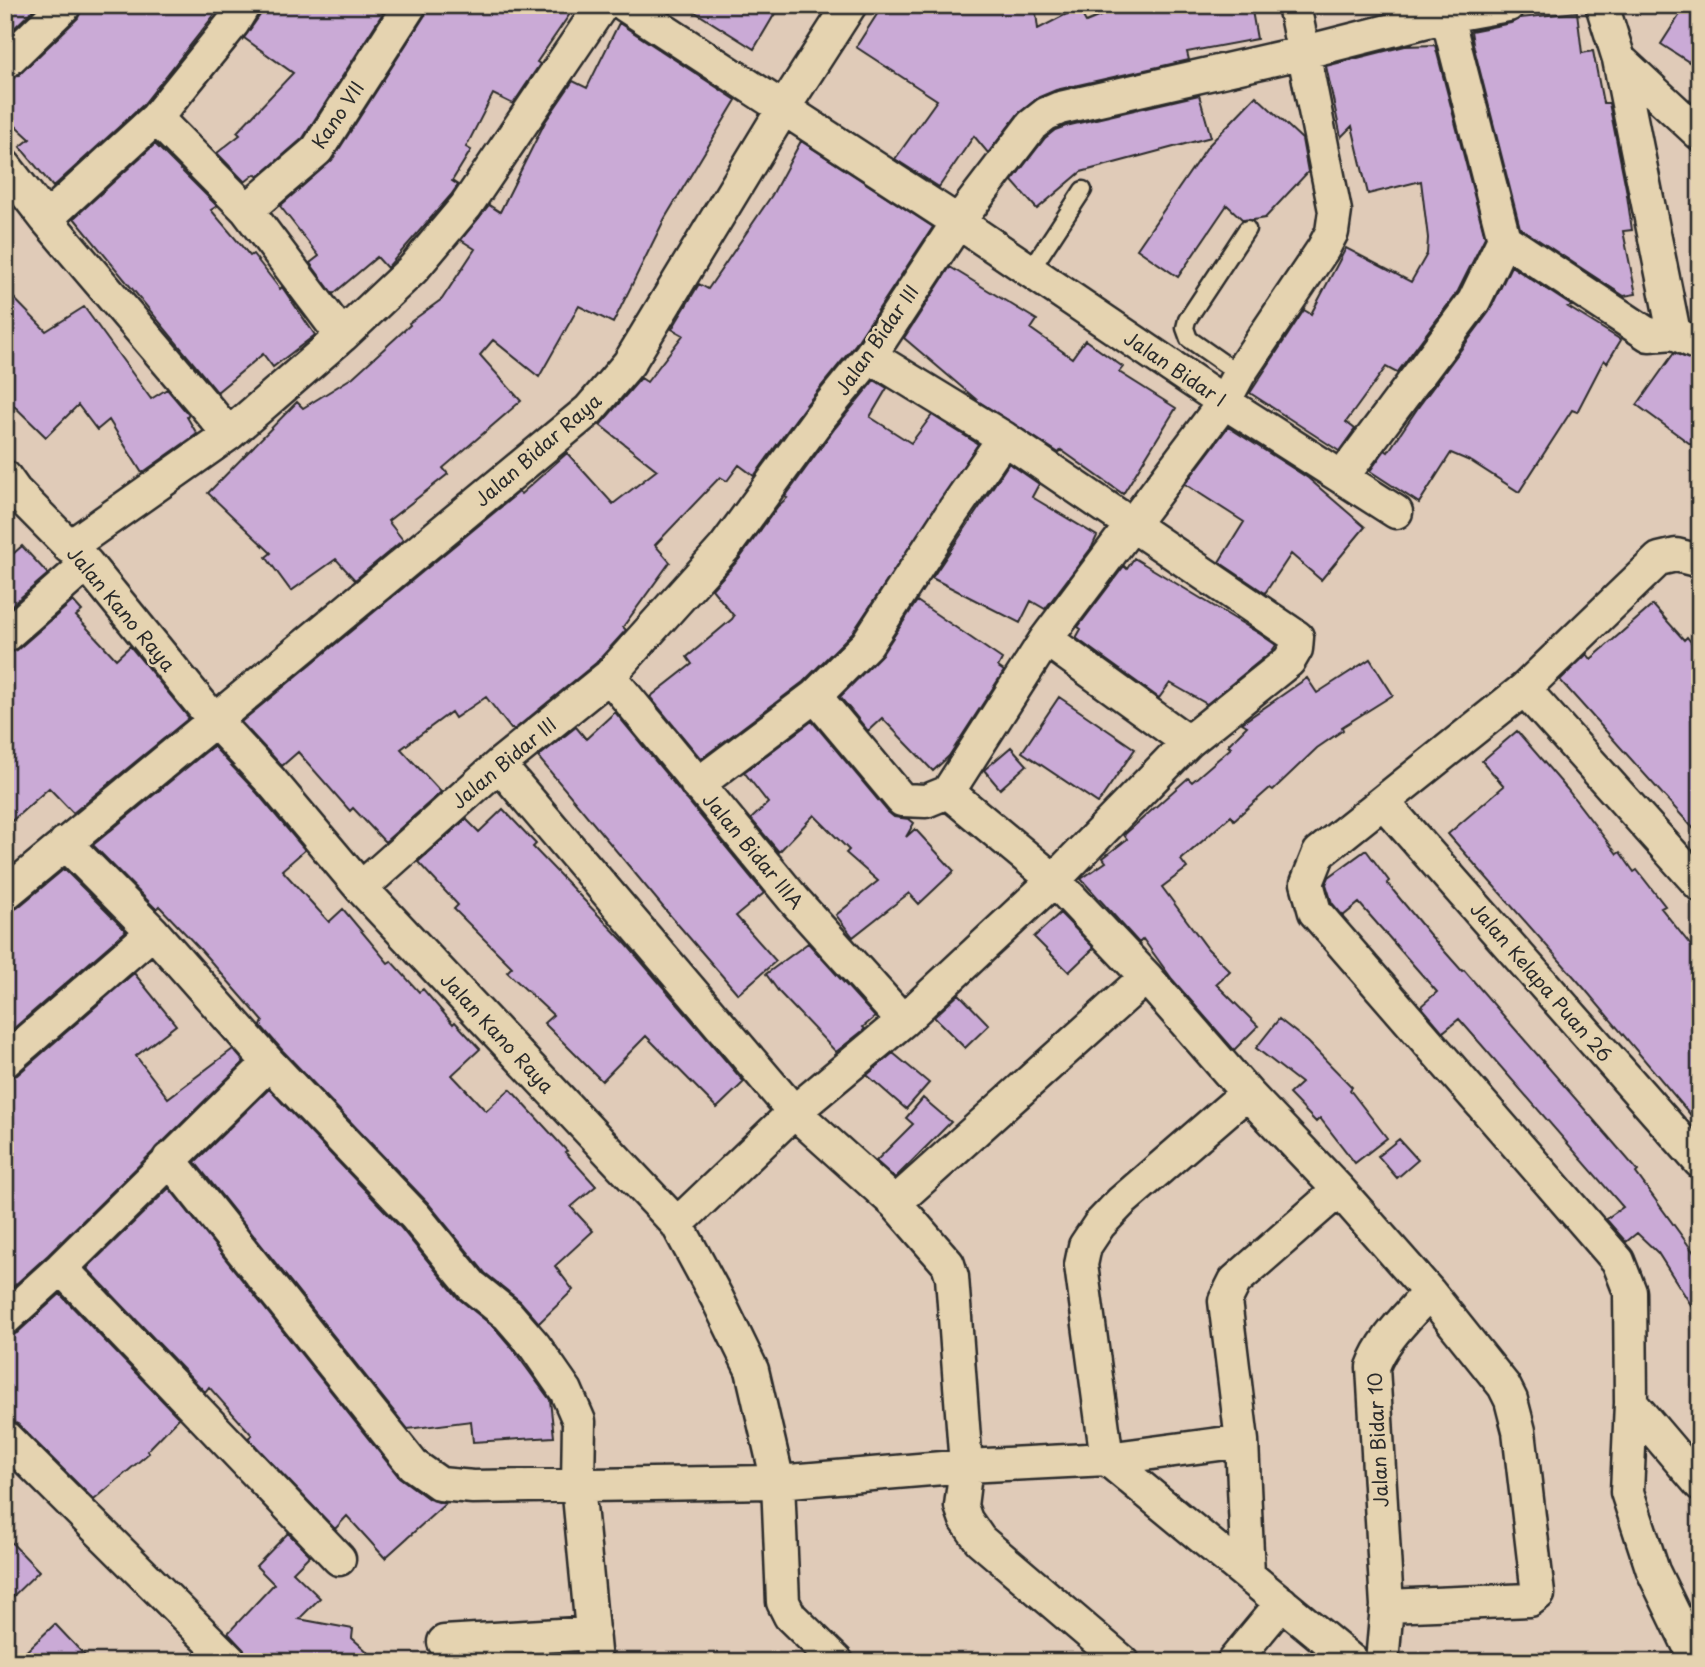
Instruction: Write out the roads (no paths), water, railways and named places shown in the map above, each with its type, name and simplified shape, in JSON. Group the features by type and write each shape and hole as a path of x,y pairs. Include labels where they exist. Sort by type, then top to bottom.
{"street":[{"path":"5,63 65,5"},
{"path":"46,219 156,118 233,23 244,5"},
{"name":"Kano VII","path":"247,210 317,150 410,5"},
{"path":"5,636 78,555 229,434 342,336 413,269 466,206 602,5"},
{"name":"Jalan Bidar I","path":"625,5 958,222 1224,402 1396,512"},
{"name":"Jalan Bidar Raya","path":"5,894 589,410 611,387 629,363 783,108 850,5"},
{"path":"815,696 902,800 926,801 948,792 1046,639 1224,402 1239,374 1332,232 1335,211 1294,5"},
{"name":"Jalan Bidar III","path":"361,888 499,765 609,676 725,547 820,417 870,356 958,222 1032,125 1046,114 1060,108 1305,52 1447,16 1508,5"},
{"path":"1504,239 1650,335 1687,339 1619,59 1602,5"},
{"path":"1343,476 1474,301 1504,239 1447,16"},
{"path":"1619,59 1700,134"},
{"path":"156,118 247,210 342,336"},
{"path":"5,166 46,219 229,434"},
{"path":"677,1224 794,1112 903,1021 1054,880 1188,742 1289,661 1296,649 1297,637 1004,438 870,356"},
{"path":"697,785 815,696 867,643 1004,438"},
{"name":"Jalan Kano Raya","path":"9,489 78,555 214,720 271,780 361,888 677,1224 752,1370 778,1482 783,1602 790,1616 837,1662"},
{"path":"1697,1662 1653,1571 1627,1492 1631,1403 1630,1292 1618,1261 1315,912 1307,883 1319,853 1524,689 1659,559 1688,558 1700,582"},
{"path":"1046,639 1188,742"},
{"name":"Jalan Bidar IIIA","path":"609,676 794,901 903,1021"},
{"path":"1524,689 1700,885"},
{"path":"499,765 794,1112 895,1203 948,1264 952,1278 966,1466 961,1506 966,1520 980,1540 1123,1662"},
{"path":"948,792 1054,880 1146,977 1247,1093 1339,1190 1429,1292 1504,1386 1520,1431 1539,1591 1530,1600 1387,1606"},
{"name":"Jalan Kelapa Puan 26","path":"1382,802 1700,1162"},
{"path":"65,843 153,932 269,1063 415,1216 472,1286 508,1315 534,1345 566,1391 579,1421 578,1485 594,1647 444,1643"},
{"path":"5,1061 153,932"},
{"path":"895,1203 1146,977"},
{"path":"5,1319 61,1268 269,1063"},
{"path":"1247,1093 1121,1202 1099,1225 1085,1246 1081,1265 1107,1459 1353,1662"},
{"path":"169,1159 413,1465 440,1484 473,1487 778,1482 966,1466 1107,1459 1242,1441"},
{"path":"1248,1574 1242,1441 1225,1301 1235,1281 1339,1190"},
{"path":"61,1268 339,1559"},
{"name":"Jalan Bidar 10","path":"1382,1662 1387,1606 1373,1367 1377,1354 1385,1343 1429,1292"},
{"path":"1631,1403 1700,1484"},
{"path":"5,1437 231,1662"},
{"path":"1233,1662 1282,1603"}],"lane":[{"path":"1030,271 1083,190"},
{"path":"1239,374 1189,339 1185,328 1187,320 1247,229"}]}
